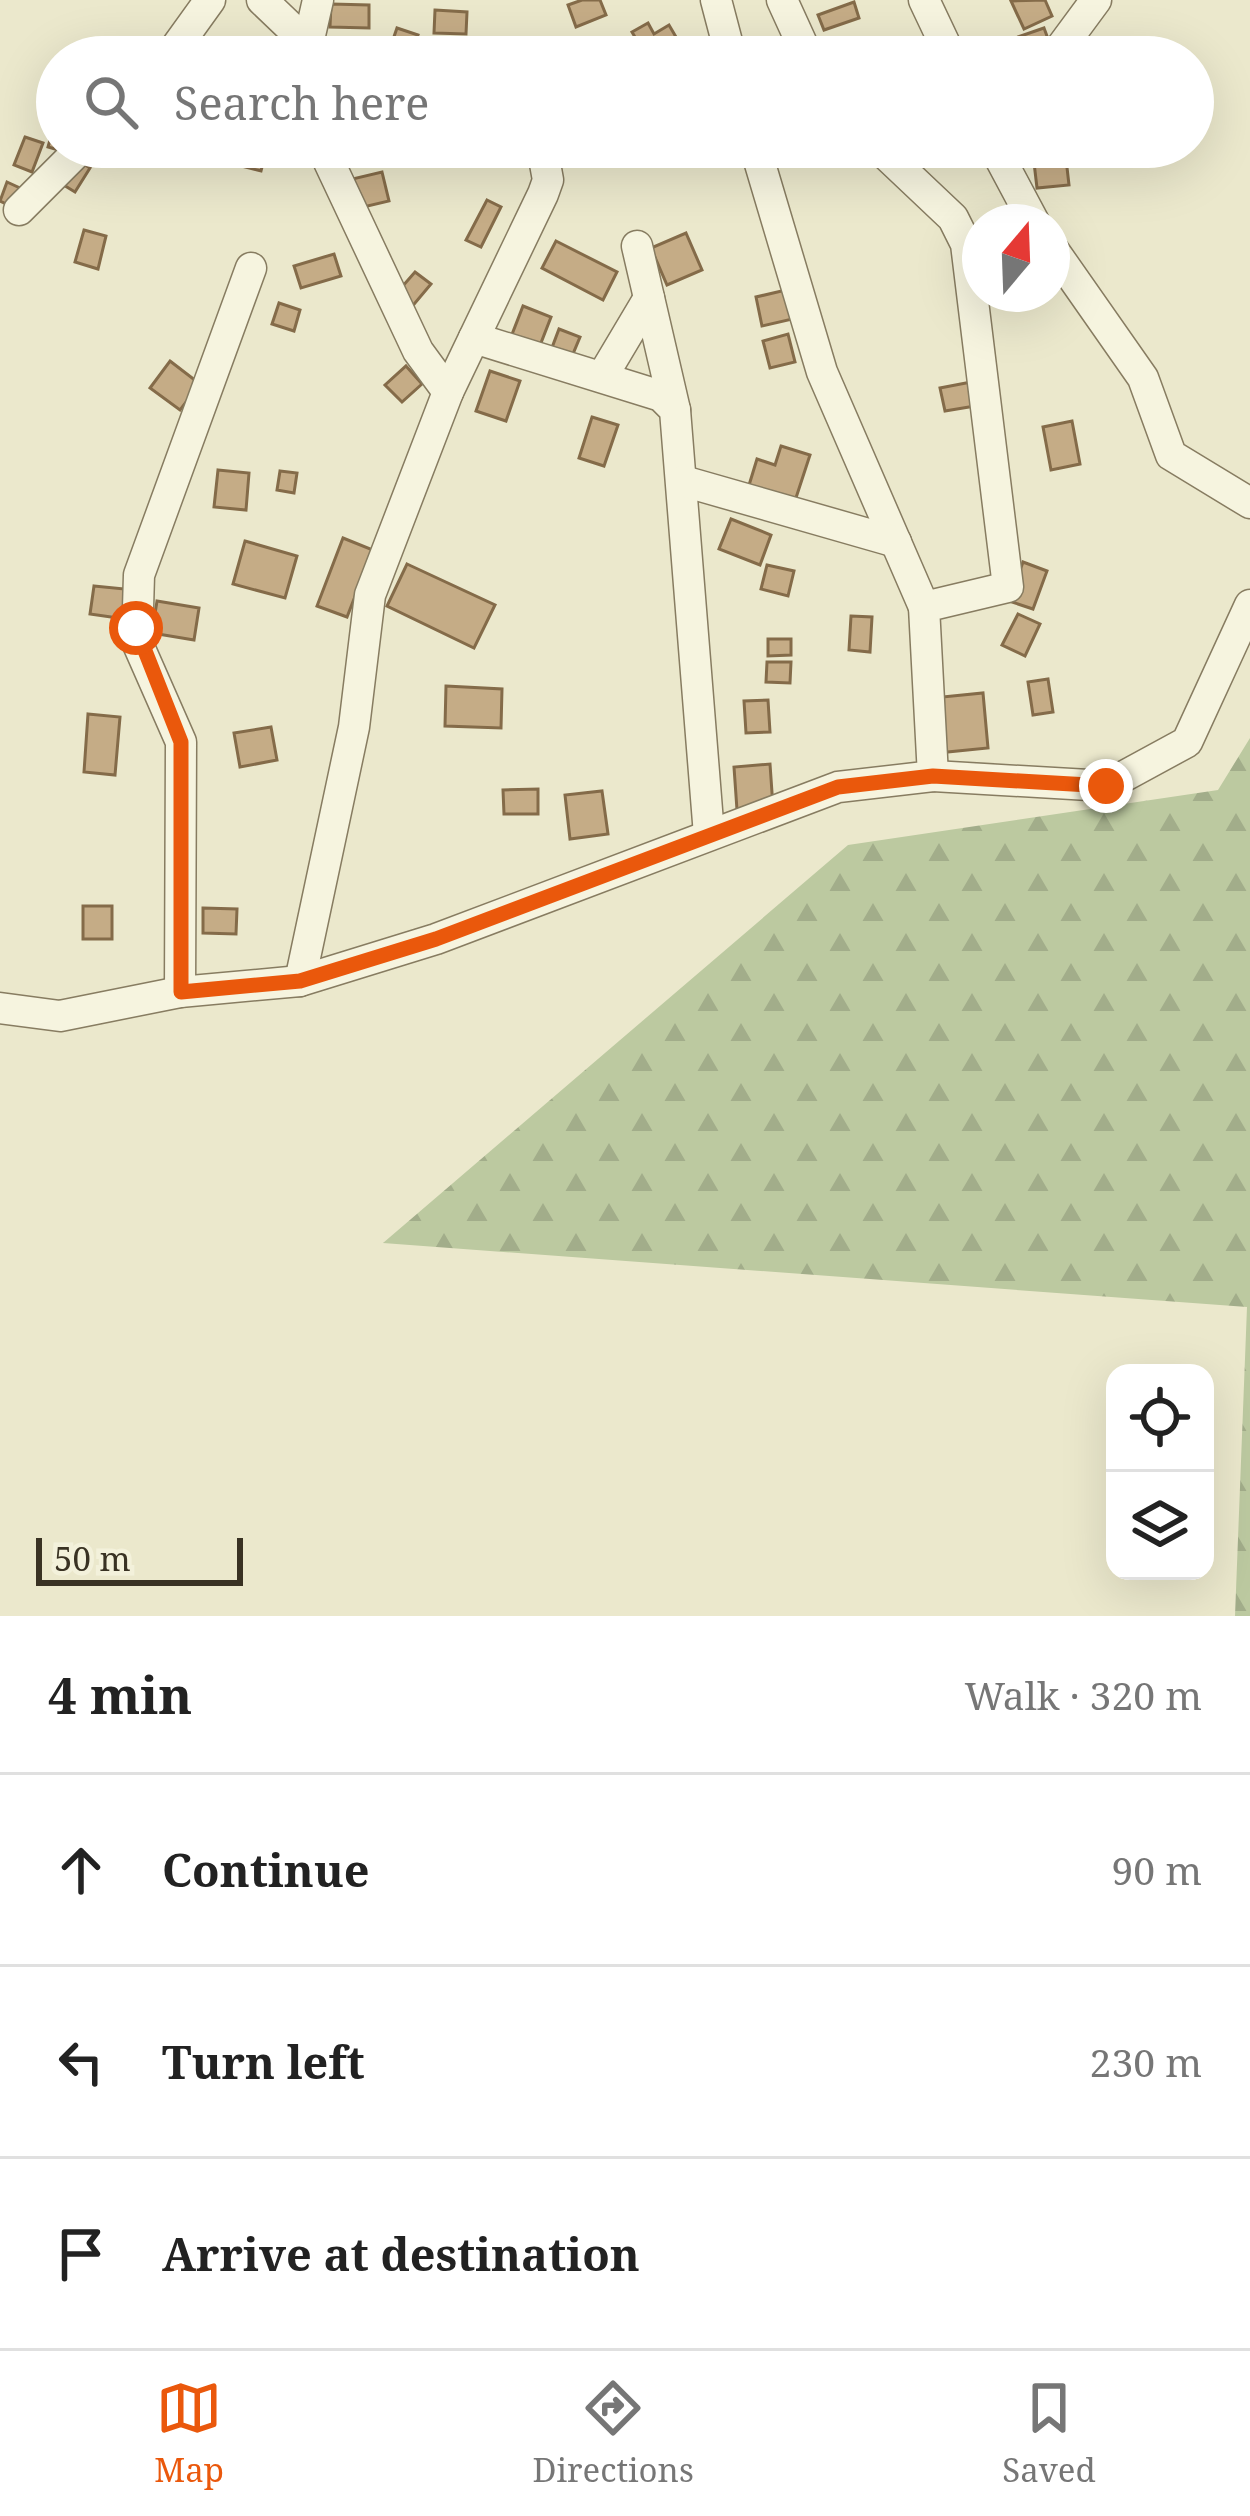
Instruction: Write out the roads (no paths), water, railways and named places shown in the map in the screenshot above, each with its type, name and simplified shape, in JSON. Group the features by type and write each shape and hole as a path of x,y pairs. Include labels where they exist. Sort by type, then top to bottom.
{"street":[{"path":"184,36 210,0"},
{"path":"262,0 294,36"},
{"path":"310,36 318,0"},
{"path":"716,0 725,36"},
{"path":"782,0 798,36"},
{"path":"924,0 941,36"},
{"path":"1069,36 1096,0"},
{"path":"20,210 61,168"},
{"path":"332,168 418,351 448,392"},
{"path":"300,981 354,728 370,595 448,392 543,194 546,168"},
{"path":"761,168 822,373 924,608 933,776"},
{"path":"900,168 953,218 966,244 1008,587 924,608"},
{"path":"1005,168 1024,204"},
{"path":"637,246 675,410 710,835"},
{"path":"181,992 181,742 137,641 140,575 250,268"},
{"path":"1070,274 1142,378 1172,455 1250,503"},
{"path":"602,377 649,298"},
{"path":"474,338 661,396 675,410"},
{"path":"683,481 896,542"},
{"path":"0,1008 60,1016 181,992 300,981 436,939 838,787 933,776 1106,786 1187,742 1250,605"}]}
